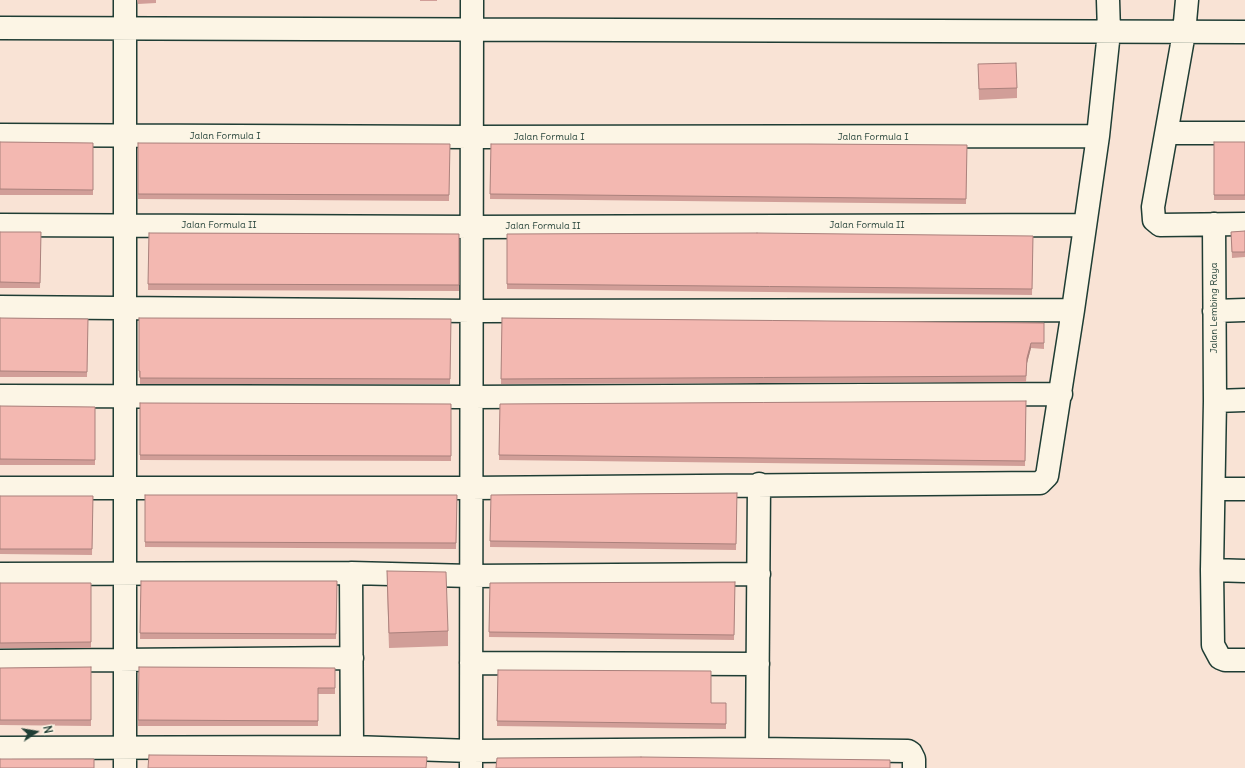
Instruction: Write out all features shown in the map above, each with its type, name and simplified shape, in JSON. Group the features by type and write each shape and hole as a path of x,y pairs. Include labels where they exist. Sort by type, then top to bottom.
{"street":[{"path":"124,0 125,758"},
{"path":"471,759 472,0"},
{"path":"0,488 471,488 759,484 1040,483 1047,476 1061,394 1098,136 1118,32 1108,0"},
{"path":"1187,0 1184,33 1153,207 1154,220 1160,225 1245,224"},
{"path":"0,28 1245,32"},
{"path":"1167,133 1245,133"},
{"name":"Jalan Formula I","path":"0,135 472,137 1098,136"},
{"name":"Jalan Formula II","path":"0,224 472,226 1085,225"},
{"name":"Jalan Lembing Raya","path":"1214,224 1215,401 1212,570 1213,645 1220,658 1225,660 1245,660"},
{"path":"0,307 471,310 1073,310"},
{"path":"1214,311 1245,310"},
{"path":"0,396 471,397 1061,394"},
{"path":"1215,401 1245,400"},
{"path":"757,749 759,484"},
{"path":"1214,489 1245,489"},
{"path":"1212,570 1245,571"},
{"path":"0,574 351,573 471,576 759,574"},
{"path":"351,573 352,747"},
{"path":"0,661 352,658"},
{"path":"471,663 758,664"},
{"path":"0,748 125,758 352,747 471,759 757,749 908,750 914,759 914,768"}],"building":[{"path":"1016,63 1017,88 979,89 978,64"},
{"path":"0,142 93,143 93,190 0,189"},
{"path":"1214,142 1245,142 1245,195 1214,195"},
{"path":"138,143 450,144 449,195 138,194"},
{"path":"491,144 967,145 966,199 490,194"},
{"path":"1245,231 1245,252 1232,252 1231,232"},
{"path":"0,232 41,232 40,283 0,282"},
{"path":"149,233 459,234 459,285 148,284"},
{"path":"757,233 1033,236 1032,289 507,284 507,234"},
{"path":"0,318 88,319 87,372 0,371"},
{"path":"139,318 451,319 450,379 140,378"},
{"path":"502,318 1044,323 1044,343 1031,343 1027,358 1026,376 501,379"},
{"path":"1026,401 1025,461 499,455 500,404"},
{"path":"140,403 451,404 451,456 140,455"},
{"path":"0,406 95,407 95,460 0,459"},
{"path":"737,493 736,544 490,541 491,495"},
{"path":"145,495 457,495 456,543 145,542"},
{"path":"0,496 93,496 92,549 0,549"},
{"path":"387,571 446,572 448,631 389,633"},
{"path":"141,581 337,581 336,634 140,633"},
{"path":"735,582 734,635 489,632 490,583"},
{"path":"0,583 91,583 91,642 0,643"},
{"path":"91,667 91,720 0,720 0,668"},
{"path":"139,667 335,668 335,688 318,688 318,721 138,720"},
{"path":"498,670 711,671 711,703 726,703 726,724 497,721"},
{"path":"149,755 427,757 426,768 148,768"},
{"path":"641,757 890,760 890,768 496,768 497,758"},
{"path":"0,759 94,759 94,768 0,768"}]}
